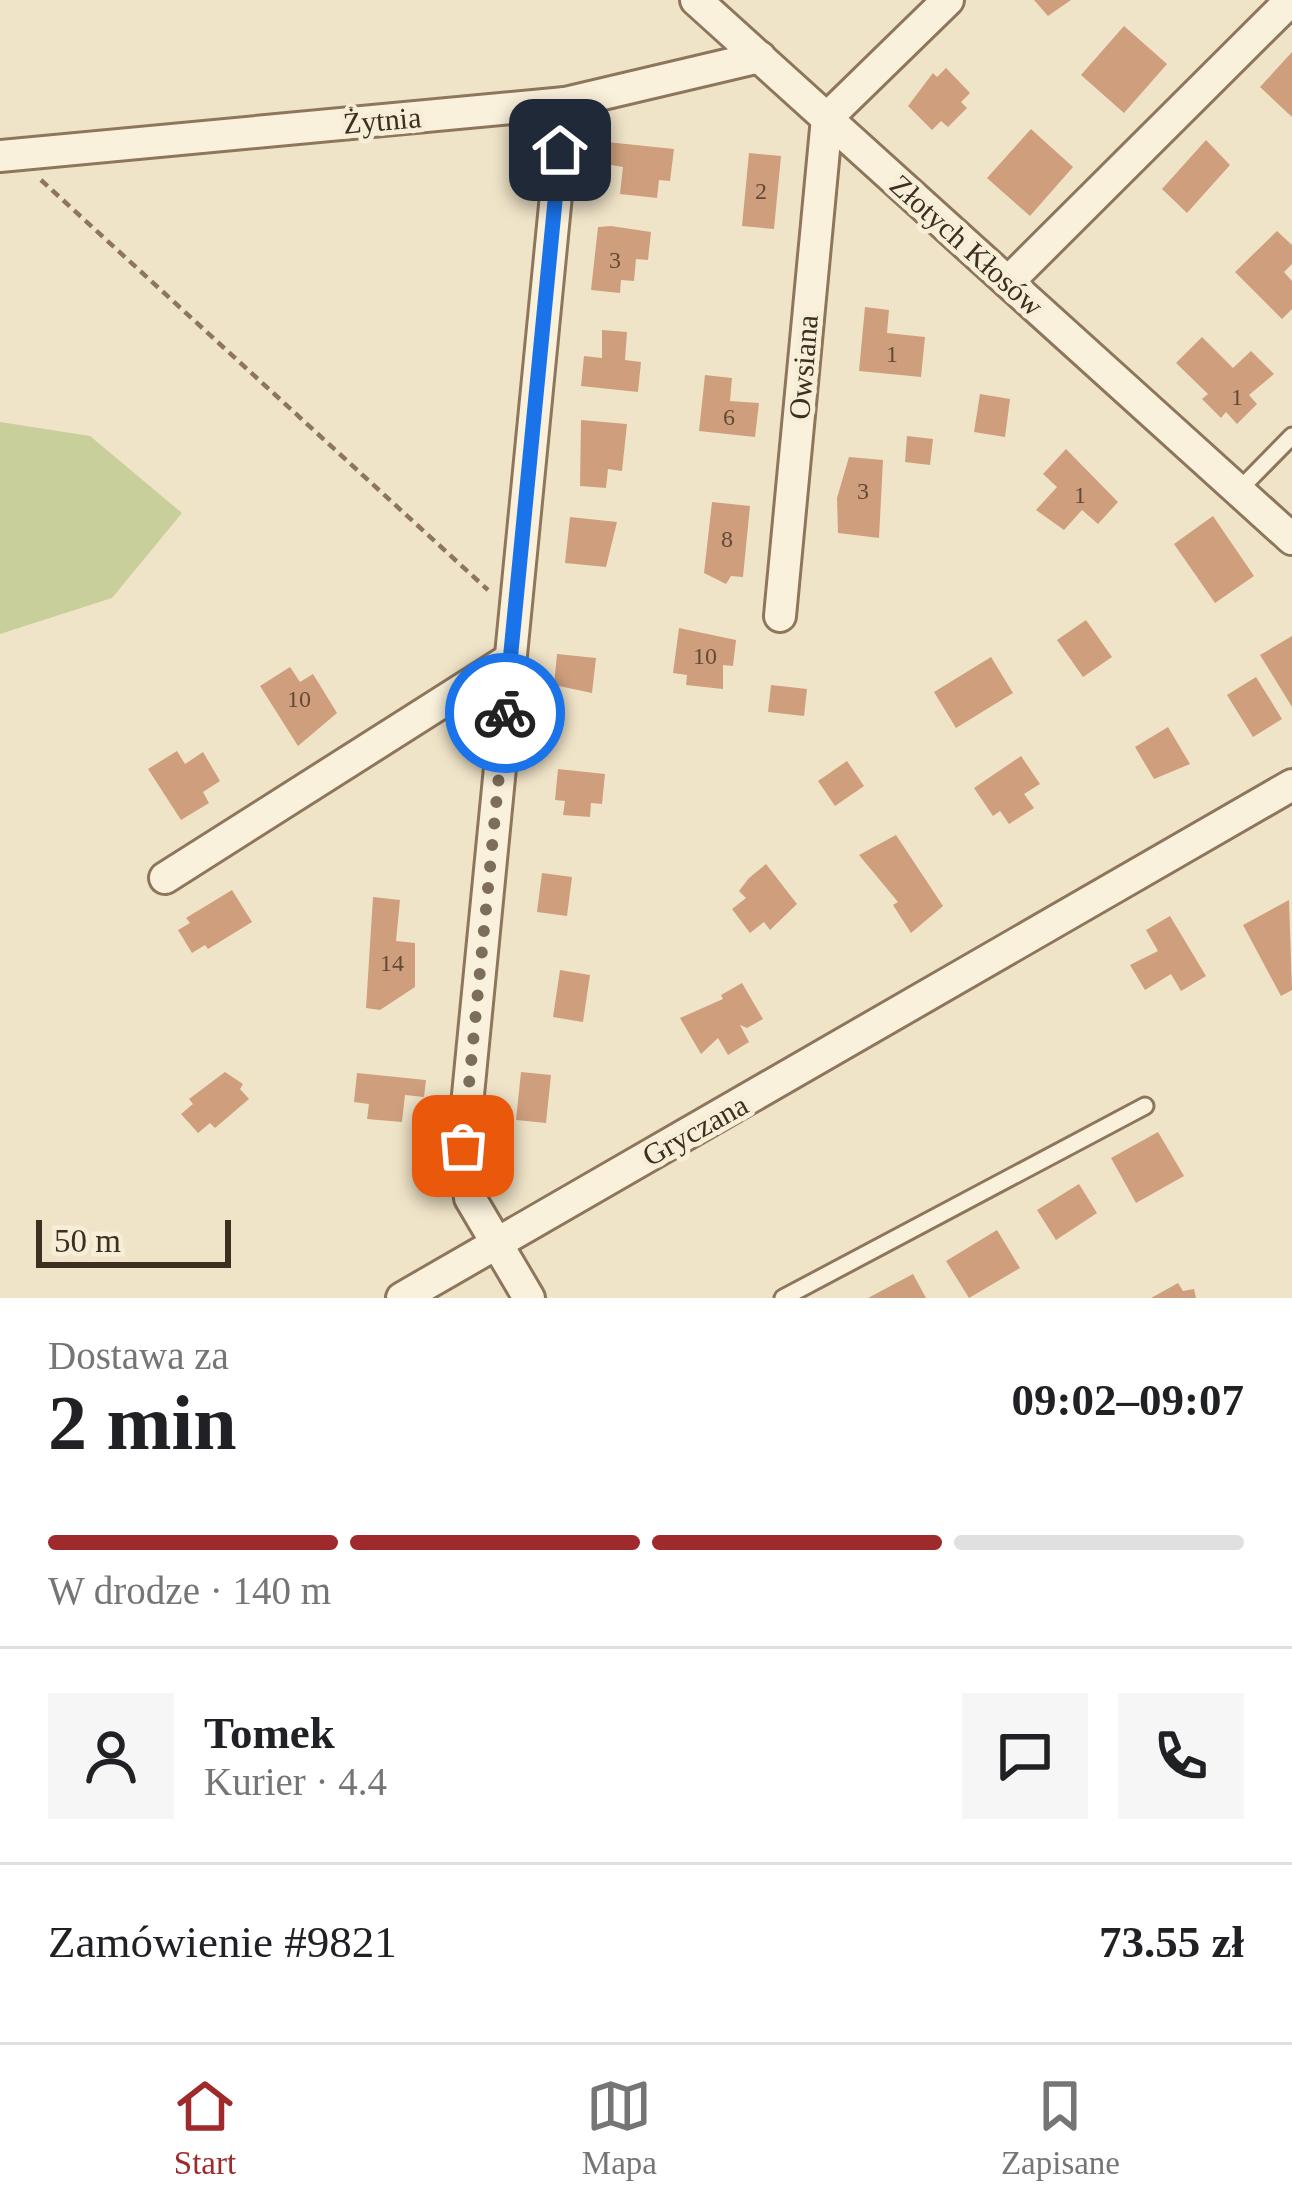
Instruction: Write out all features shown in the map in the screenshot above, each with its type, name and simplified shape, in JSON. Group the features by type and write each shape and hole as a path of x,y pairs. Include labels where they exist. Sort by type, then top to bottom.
{"street":[{"name":"Złotych Kłosów","path":"696,0 1292,539"},
{"path":"827,118 948,0"},
{"path":"1008,282 1291,0"},
{"name":"Żytnia","path":"4,151 565,104 760,56"},
{"path":"529,1298 470,1198 463,1146 565,104"},
{"name":"Owsiana","path":"780,616 827,118"},
{"path":"165,878 510,659"},
{"name":"Gryczana","path":"402,1298 897,1017 1292,785"}],"lane":[{"path":"1239,490 1292,436"},
{"path":"783,1298 1144,1106"}],"path":[{"path":"4,151 514,614"}],"green space":[{"path":"0,422 90,436 182,513 112,598 0,634"}],"building":[{"path":"1034,0 1071,0 1048,16"},
{"path":"1124,26 1167,64 1124,113 1081,75"},
{"path":"1292,52 1292,117 1260,87"},
{"path":"946,68 970,93 961,102 967,108 948,127 941,121 932,130 908,106 933,73 937,77"},
{"path":"1031,129 1073,167 1030,216 987,178"},
{"path":"1206,140 1230,165 1187,213 1162,189"},
{"path":"607,142 674,149 670,181 659,180 657,198 620,194 623,167 605,164"},
{"path":"749,153 781,156 774,229 742,226"},
{"path":"598,227 651,232 648,260 636,259 634,281 621,280 620,293 591,290"},
{"path":"1277,231 1292,245 1292,264 1284,272 1292,281 1292,309 1282,319 1235,272"},
{"path":"865,307 889,310 887,333 925,337 921,377 859,371"},
{"path":"602,330 627,332 625,360 641,362 638,392 581,386 584,356 602,358"},
{"path":"1202,337 1233,368 1251,351 1274,374 1249,395 1257,404 1237,424 1226,412 1221,418 1202,399 1208,394 1176,363"},
{"path":"705,375 732,378 730,401 759,403 755,437 699,431"},
{"path":"980,394 1010,399 1005,437 974,432"},
{"path":"581,420 627,424 622,471 608,469 606,488 580,486"},
{"path":"907,436 933,439 930,465 905,462"},
{"path":"1066,449 1118,502 1098,524 1082,510 1064,530 1036,510 1057,487 1043,474"},
{"path":"849,457 883,460 879,538 838,533 837,498"},
{"path":"712,502 750,506 743,577 731,576 726,584 704,573"},
{"path":"1213,516 1254,576 1215,603 1174,544"},
{"path":"570,517 617,522 606,567 565,563"},
{"path":"1086,620 1112,657 1083,677 1057,640"},
{"path":"679,628 736,640 733,666 723,665 723,689 686,685 687,675 673,673"},
{"path":"1292,636 1292,707 1260,655"},
{"path":"557,654 596,658 592,693 554,685"},
{"path":"991,657 1013,693 956,728 934,692"},
{"path":"290,667 300,682 313,674 337,713 298,746 260,686"},
{"path":"1256,677 1282,719 1253,737 1227,695"},
{"path":"771,685 807,689 804,716 768,712"},
{"path":"1168,727 1190,764 1154,779 1135,747"},
{"path":"177,751 185,764 203,752 220,781 203,792 209,803 181,820 148,769"},
{"path":"1021,756 1040,784 1024,794 1034,808 1009,824 1000,811 993,816 974,788"},
{"path":"847,761 864,786 835,806 818,781"},
{"path":"558,769 605,774 602,804 591,803 590,817 563,815 565,801 555,800"},
{"path":"896,835 943,906 911,933 893,905 898,902 859,855"},
{"path":"766,864 797,904 770,930 764,922 750,933 732,909 746,898 739,891"},
{"path":"542,873 572,877 567,916 537,912"},
{"path":"232,890 252,922 208,949 205,945 192,953 178,930 190,923 186,918"},
{"path":"373,897 400,900 396,941 415,943 415,987 380,1010 366,1008"},
{"path":"1289,900 1292,990 1281,996 1243,925"},
{"path":"1170,916 1206,976 1181,991 1171,974 1145,990 1130,965 1158,951 1146,930"},
{"path":"560,970 590,975 583,1022 553,1017"},
{"path":"742,983 763,1019 747,1028 740,1025 749,1042 728,1055 718,1038 701,1054 680,1018 723,999 721,995"},
{"path":"225,1072 243,1084 240,1089 249,1099 215,1128 210,1123 198,1133 181,1114 193,1104 189,1099"},
{"path":"521,1072 551,1075 546,1123 516,1120"},
{"path":"357,1073 426,1080 424,1097 405,1095 402,1122 367,1119 369,1104 354,1102"},
{"path":"1158,1132 1184,1176 1136,1203 1111,1158"},
{"path":"1079,1184 1097,1213 1056,1240 1037,1210"},
{"path":"997,1230 1020,1268 969,1298 946,1261"},
{"path":"913,1274 926,1298 868,1298"},
{"path":"1178,1283 1183,1291 1194,1289 1196,1298 1151,1298"}],"way so far":[{"path":"463,1146 505,713"}],"route":[{"path":"505,713 560,150"}]}
